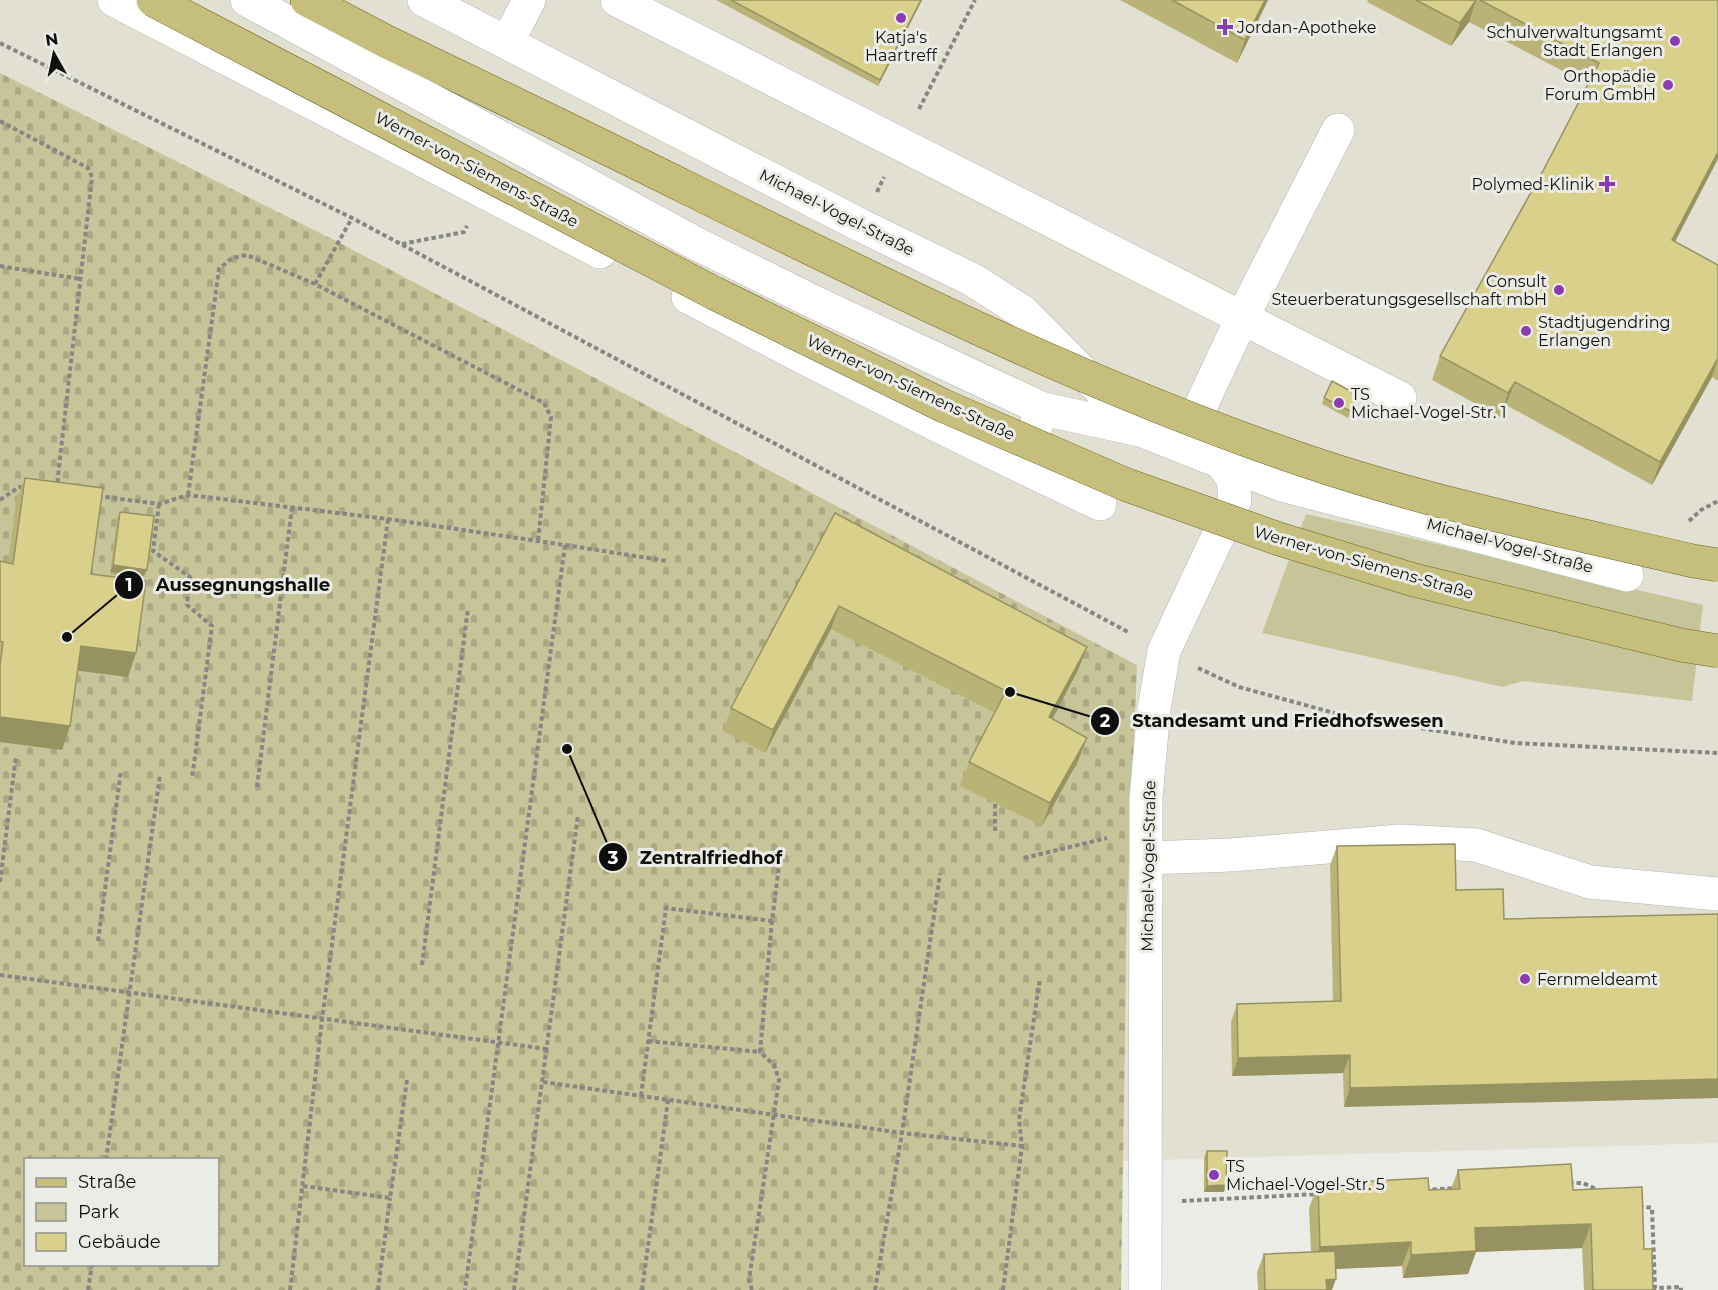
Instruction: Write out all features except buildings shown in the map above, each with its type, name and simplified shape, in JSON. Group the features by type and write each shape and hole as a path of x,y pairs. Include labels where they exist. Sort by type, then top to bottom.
{"main road":[{"name":"Werner-von-Siemens-Straße","path":"153,0 714,293 944,406 1127,485 1279,539 1414,580 1681,645 1718,651"},
{"path":"307,0 387,42 988,334 1176,414 1302,460 1430,498 1718,566"},
{"path":"338,0 387,42"}],"street":[{"path":"114,0 785,348 1100,504"},
{"path":"247,0 696,243 818,304 1043,409 1140,430"},
{"path":"507,43 529,0"},
{"path":"617,0 1400,398"},
{"name":"Michael-Vogel-Straße","path":"437,3 507,43 860,225 973,280 1023,312 1140,430 1282,485 1627,575"},
{"path":"1182,448 1242,318 1338,130"},
{"path":"1018,465 1043,409"},
{"name":"Michael-Vogel-Straße","path":"1145,1290 1146,797 1155,709 1164,651 1235,500 1233,479 1221,462"},
{"path":"1147,846 1231,855 1400,841 1476,845 1590,882 1718,894"}],"path":[{"path":"0,43 352,218 1164,651 1239,687 1349,717 1515,743 1718,753"},
{"path":"0,121 88,168 92,177 56,491"},
{"path":"315,284 352,218"},
{"path":"401,244 460,232"},
{"path":"188,495 219,269 232,258 247,255 315,284 544,404 551,417 538,541"},
{"path":"0,266 80,279"},
{"path":"0,500 19,487 28,488"},
{"path":"90,495 159,504 188,495 388,519 667,561"},
{"path":"159,504 153,551 190,577 187,605 212,626 192,779"},
{"path":"257,787 292,507"},
{"path":"290,1290 322,1020 388,519"},
{"path":"465,1290 566,545"},
{"path":"422,965 468,608"},
{"path":"0,882 16,756"},
{"path":"98,941 121,770"},
{"path":"106,1158 160,775"},
{"path":"995,803 995,831"},
{"path":"514,1290 579,815"},
{"path":"1023,858 1130,833 1147,846"},
{"path":"760,1053 780,858"},
{"path":"875,1290 902,1133 940,874"},
{"path":"641,1096 666,908 772,921"},
{"path":"0,975 547,1049"},
{"path":"1003,1290 1022,1146 1019,1119 1040,978"},
{"path":"648,1041 760,1053 774,1065 779,1080 748,1280 752,1290"},
{"path":"378,1290 406,1080"},
{"path":"543,1082 902,1133 1022,1146"},
{"path":"642,1290 668,1100"},
{"path":"1560,1184 1583,1183 1604,1193"},
{"path":"303,1186 390,1198"},
{"path":"1418,1190 1465,1188"},
{"path":"1146,1202 1324,1194"},
{"path":"1634,1205 1654,1210 1655,1288 1681,1287 1681,1290"},
{"path":"88,1290 92,1266"}],"shaded area":[{"path":"0,0 1675,0 1718,22 1718,1143 1123,1161 1127,913 1137,665 338,242 0,73"}],"green space":[{"path":"0,73 338,242 1137,665 1127,913 1121,1290 0,1290"},
{"path":"1306,514 1703,605 1692,701 1523,681 1503,687 1262,633"}],"place":[{"name":"Katja's Haartreff","path":"901,18"},
{"name":"Jordan-Apotheke","path":"1225,27"},
{"name":"Schulverwaltungsamt Stadt Erlangen","path":"1675,41"},
{"name":"Orthopädie Forum GmbH","path":"1668,85"},
{"name":"Polymed-Klinik","path":"1607,184"},
{"name":"Consult Steuerberatungsgesellschaft mbH","path":"1559,290"},
{"name":"Stadtjugendring Erlangen","path":"1526,331"},
{"name":"TS Michael-Vogel-Str. 1","path":"1339,403"},
{"name":"Aussegnungshalle","path":"67,637"},
{"name":"Standesamt und Friedhofswesen","path":"1010,692"},
{"name":"Zentralfriedhof","path":"567,749"},
{"name":"Fernmeldeamt","path":"1525,979"},
{"name":"TS Michael-Vogel-Str. 5","path":"1214,1175"}]}
